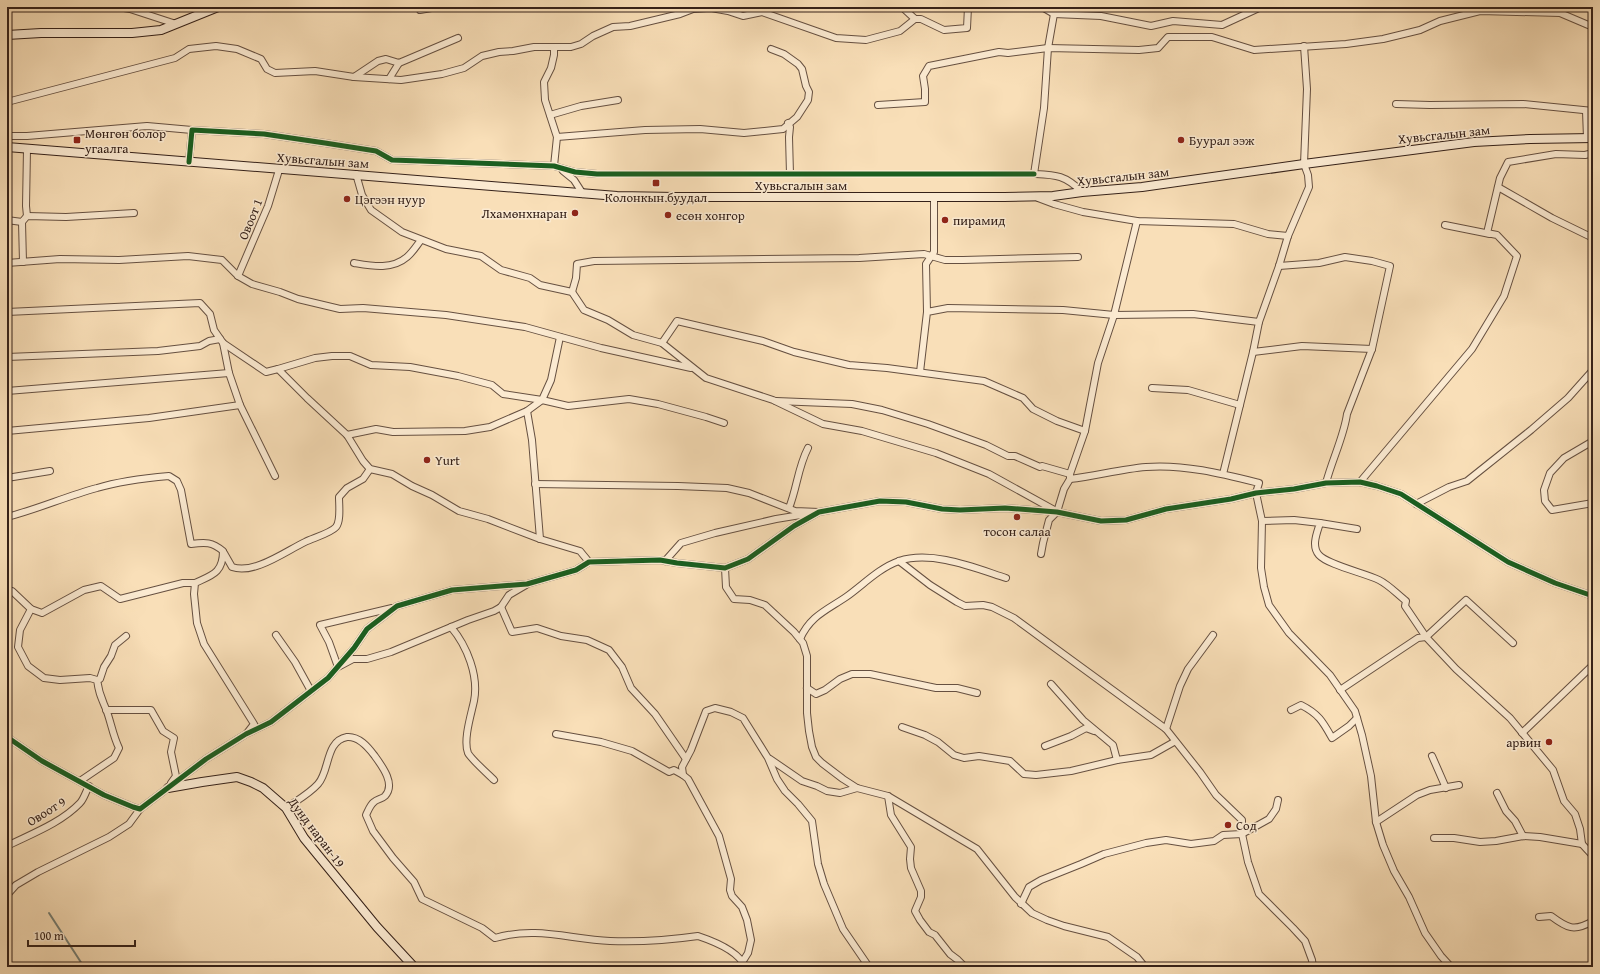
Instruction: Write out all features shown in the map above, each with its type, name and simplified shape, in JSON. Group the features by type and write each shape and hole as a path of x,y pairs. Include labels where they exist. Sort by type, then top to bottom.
{"main road":[{"path":"7,36 42,33 132,33 161,30 218,7"},
{"name":"Хувьсгалын зам","path":"7,147 279,170 356,174 583,194 652,197 934,197 1053,196 1142,187 1474,142 1590,138"},
{"name":"Дунд наран-19","path":"168,788 237,777 263,788 286,808 304,838 377,927 414,967"}],"street":[{"path":"118,7 130,9 176,24"},
{"path":"420,10 436,7"},
{"path":"902,7 915,19"},
{"path":"7,102 175,58 190,49 216,46 237,50 261,59 267,68 275,73 315,71 354,77 401,80 442,74 464,68 482,56 499,52 534,47 571,47 581,44 593,36 613,27 630,26 680,14 694,9 711,8 728,11 743,16 761,10 836,38 866,40 900,31 915,19 921,19 944,30 967,28 968,7"},
{"path":"1042,7 1054,14 1101,16 1130,21 1137,24 1143,23 1151,26 1173,21 1222,25 1260,7"},
{"path":"878,105 925,102 923,76 929,66 999,52 1008,53 1048,48 1140,50 1158,48 1168,37 1212,37 1254,50 1346,44 1383,39 1420,30 1440,21 1480,11 1560,13 1593,27"},
{"path":"1034,174 1044,108 1048,48 1054,14"},
{"path":"389,79 399,63 458,38"},
{"path":"1223,474 1259,322 1288,236 1308,187 1308,174 1304,164 1307,89 1304,46"},
{"path":"554,47 554,56 551,68 544,82 544,100 557,137 554,166"},
{"path":"557,137 630,131 700,128 744,133 783,129 797,116 808,100 809,92 802,69 798,64 784,54 771,49"},
{"path":"354,77 378,60 386,59 399,63"},
{"path":"550,115 581,106 618,100"},
{"path":"1396,104 1523,104 1593,111"},
{"path":"1586,111 1590,138"},
{"path":"788,123 790,127 790,174"},
{"path":"7,136 27,136 147,126 264,134 376,151 392,160 554,166 575,172 597,174 1034,174 1063,178 1071,181 1082,192"},
{"path":"189,162 192,130"},
{"path":"23,262 22,222 27,216 27,148"},
{"path":"1360,482 1472,349 1504,296 1516,256 1497,235 1487,232 1500,178 1508,162 1556,154 1585,155 1593,153"},
{"path":"554,166 570,176 583,194"},
{"name":"Овоот 1","path":"238,276 268,206 279,170"},
{"path":"356,174 362,195 374,213 402,232 446,249 481,256 501,270 530,278 540,285 572,292 584,310 608,320 633,335 662,343 706,378 773,400 823,424 862,431 949,458 989,474 1057,512"},
{"path":"1498,187 1552,218 1593,238"},
{"path":"1036,196 1054,204 1083,212 1137,221 1234,224 1268,234 1288,236"},
{"path":"920,372 927,312 926,264 934,252 934,197"},
{"path":"27,216 66,217 134,213"},
{"path":"7,220 22,222"},
{"path":"1042,554 1043,543 1049,520 1057,512 1085,431 1098,363 1114,315 1137,221"},
{"path":"1445,225 1497,235"},
{"path":"354,263 376,267 397,264 408,256 421,240"},
{"path":"572,292 576,278 577,264 594,261 844,258 924,254 945,260 1078,257"},
{"path":"7,263 188,256 222,260 238,276 252,284 298,299 340,309 363,308 446,315 525,327 560,337 693,369"},
{"path":"1279,266 1319,263 1345,257 1372,261 1390,266 1372,349 1347,414 1345,425 1330,466 1326,483"},
{"path":"7,312 200,303 210,314 214,330 221,341 228,373 240,405 275,476"},
{"path":"927,312 948,308 1063,310 1114,315 1193,314 1259,322"},
{"path":"662,343 677,321 762,341 794,352 849,365 920,372 984,381 1024,398 1033,409 1057,421 1085,431"},
{"path":"347,435 376,430 393,432 465,431 490,427 527,411 542,400 551,380 560,337"},
{"path":"7,357 158,351 200,346 209,341 221,341 266,372 315,358 350,356 371,365 410,367 458,376 492,385 503,394 568,406 629,399 658,404 724,423"},
{"path":"1253,352 1302,346 1372,349"},
{"path":"278,368 307,398 347,435 363,461 370,469 392,474 459,511 488,519 540,539 580,551 589,562"},
{"path":"1416,504 1449,487 1467,481 1568,398 1593,370"},
{"path":"7,391 228,373"},
{"path":"1152,388 1188,390 1240,406"},
{"path":"773,400 852,404 882,410 928,424 986,445 1008,456 1015,456 1040,467 1042,466 1070,476 1145,467 1161,467 1223,474 1259,483 1256,493 1262,521 1262,568 1264,587 1269,605 1289,633 1330,675 1355,711 1371,776 1376,822 1383,845 1425,933 1440,956 1451,967"},
{"path":"7,431 149,418 240,405"},
{"path":"527,411 532,440 540,539"},
{"path":"1593,441 1564,458 1550,473 1544,490 1545,501 1552,510 1593,503"},
{"path":"789,508 795,492 803,457 808,448"},
{"path":"7,517 30,511 98,487 151,477 169,476 177,481 181,490 191,544 208,543 215,545 223,552 232,567 243,569 270,562 304,542 335,528 338,523 339,497 347,488 363,480 370,469"},
{"path":"7,478 50,471"},
{"path":"665,561 681,543 715,533 776,519 880,501 906,502 942,510 1005,508 1057,512 1101,521 1126,520 1166,509 1231,499 1256,493 1294,489 1326,483 1360,482 1400,494 1480,545 1521,568 1555,583 1593,596"},
{"path":"535,484 727,488 749,493 796,510 819,512"},
{"path":"338,667 329,642 320,625 378,612 452,590 527,584 576,570 589,562 660,560 724,568 748,559 794,526 819,512"},
{"path":"1262,521 1294,520 1357,529"},
{"path":"1320,523 1315,536 1318,554 1327,560 1373,578 1386,585 1406,601 1406,606 1426,637 1456,669 1510,718 1533,745 1553,770 1564,801 1575,814 1580,829 1582,844 1593,856"},
{"path":"7,594 12,591 31,609 42,613 84,590 101,586 120,599 183,583 195,583 216,573 223,563 223,552"},
{"path":"800,639 804,629 817,615 880,572 899,561 939,559 971,566 1006,578"},
{"path":"899,561 930,586 957,602 966,606 983,605 992,607 1014,618 1166,729 1174,742 1200,772 1221,800 1242,820 1242,834 1248,862 1259,894 1305,941 1313,967"},
{"path":"724,568 726,587 734,599 750,600 765,605 780,618 803,643 807,656 807,713 809,731 812,747 816,757 843,779 857,788 888,796 977,849 1021,904 1032,913 1047,920 1108,937 1137,957 1145,967"},
{"path":"195,583 194,594 197,622 204,644 254,724 246,734"},
{"path":"338,667 353,660 367,659 391,652 501,607 509,594 527,584"},
{"path":"1340,690 1418,638 1426,637 1466,600 1513,643"},
{"path":"7,895 16,885 38,872 109,837 129,824 140,809 206,759 246,734 271,722 328,678 354,648 367,629 398,606"},
{"path":"501,607 512,632 538,628 562,636 587,640 609,650 622,667 631,688 655,714 686,759"},
{"path":"31,609 20,630 18,647 28,666 44,678 60,680 90,678 97,680"},
{"path":"451,627 457,634 464,648 474,674 474,700 466,732 468,753 494,780"},
{"path":"1166,729 1180,686 1188,669 1213,634"},
{"path":"276,635 295,662 311,691"},
{"path":"97,680 100,679 115,645 126,636"},
{"path":"1522,733 1593,665"},
{"path":"807,688 816,694 825,690 840,679 852,674 870,674 936,688 957,688 977,693"},
{"path":"80,781 114,758 119,748 106,710 98,694 97,680"},
{"path":"1051,684 1084,720 1113,745 1117,760"},
{"path":"1291,710 1301,705 1314,712 1324,724 1332,738 1349,726 1357,718"},
{"path":"682,775 682,767 697,736 706,711 715,708 731,712 743,718 768,758 777,779 785,791 798,804 812,822 818,864 824,884 842,929 869,967"},
{"path":"106,710 151,710 163,731 174,738 171,752 176,776 168,788"},
{"path":"902,728 925,735 938,742 954,754 964,758 979,756 1010,761 1024,774 1036,775 1071,771 1117,760 1151,755 1174,742"},
{"path":"1045,746 1071,736 1086,728 1098,732"},
{"path":"286,808 319,784 331,753 336,743 340,739 350,737 359,740 370,749 383,767 389,781 389,789 384,796 373,802 366,815 373,831 393,858 414,882 422,899 482,928 495,938 508,934 531,932 609,941 666,939 698,936 730,951 744,964 751,940 747,920 742,906 732,896 730,890 731,879 719,836 712,827 688,779 674,770 669,772 632,751 601,742 556,734"},
{"path":"7,737 42,761 124,804 140,809"},
{"path":"1432,756 1446,788"},
{"path":"768,758 802,781 827,791 840,793 857,788"},
{"path":"1376,822 1417,795 1430,790 1459,785"},
{"name":"Овоот 9","path":"7,846 54,822 70,811 81,802 89,786"},
{"path":"1496,793 1506,811 1515,821 1523,836"},
{"path":"888,796 891,815 911,846 911,868 921,891 921,897 915,911 929,932 934,935 950,954 965,967"},
{"path":"1021,904 1029,887 1040,880 1053,877 1104,854 1146,843 1166,840 1191,844 1214,841 1223,835 1242,834 1269,819 1276,809 1278,800"},
{"path":"1434,838 1454,838 1480,842 1496,841 1523,836 1540,837 1582,844"},
{"path":"1539,917 1551,916 1567,927 1578,928 1593,921"}],"waterway":[{"path":"49,913 84,967"}],"cycle path":[{"path":"189,162 192,130 264,134 325,143 376,151 392,160 554,166 575,172 597,174 1034,174"},
{"path":"7,737 42,761 104,795 140,809 206,759 246,734 271,722 328,678 354,648 367,629 397,606 452,590 527,584 576,570 589,562 660,560 725,568 748,559 794,526 819,512 880,501 906,502 942,509 960,510 1005,508 1057,512 1101,521 1126,520 1166,509 1231,499 1256,493 1294,489 1326,483 1360,482 1401,494 1508,562 1555,583 1593,596"}],"place":[{"name":"Мөнгөн болор угаалга","path":"77,140"},
{"name":"Буурал ээж","path":"1181,140"},
{"name":"Колонкын буудал","path":"656,183"},
{"name":"Цэгээн нуур","path":"347,199"},
{"name":"Лхамөнхнаран","path":"575,213"},
{"name":"есөн хонгор","path":"668,215"},
{"name":"пирамид","path":"945,220"},
{"name":"Yurt","path":"427,460"},
{"name":"тосон салаа","path":"1017,517"},
{"name":"арвин","path":"1549,742"},
{"name":"Сод","path":"1228,825"}]}
